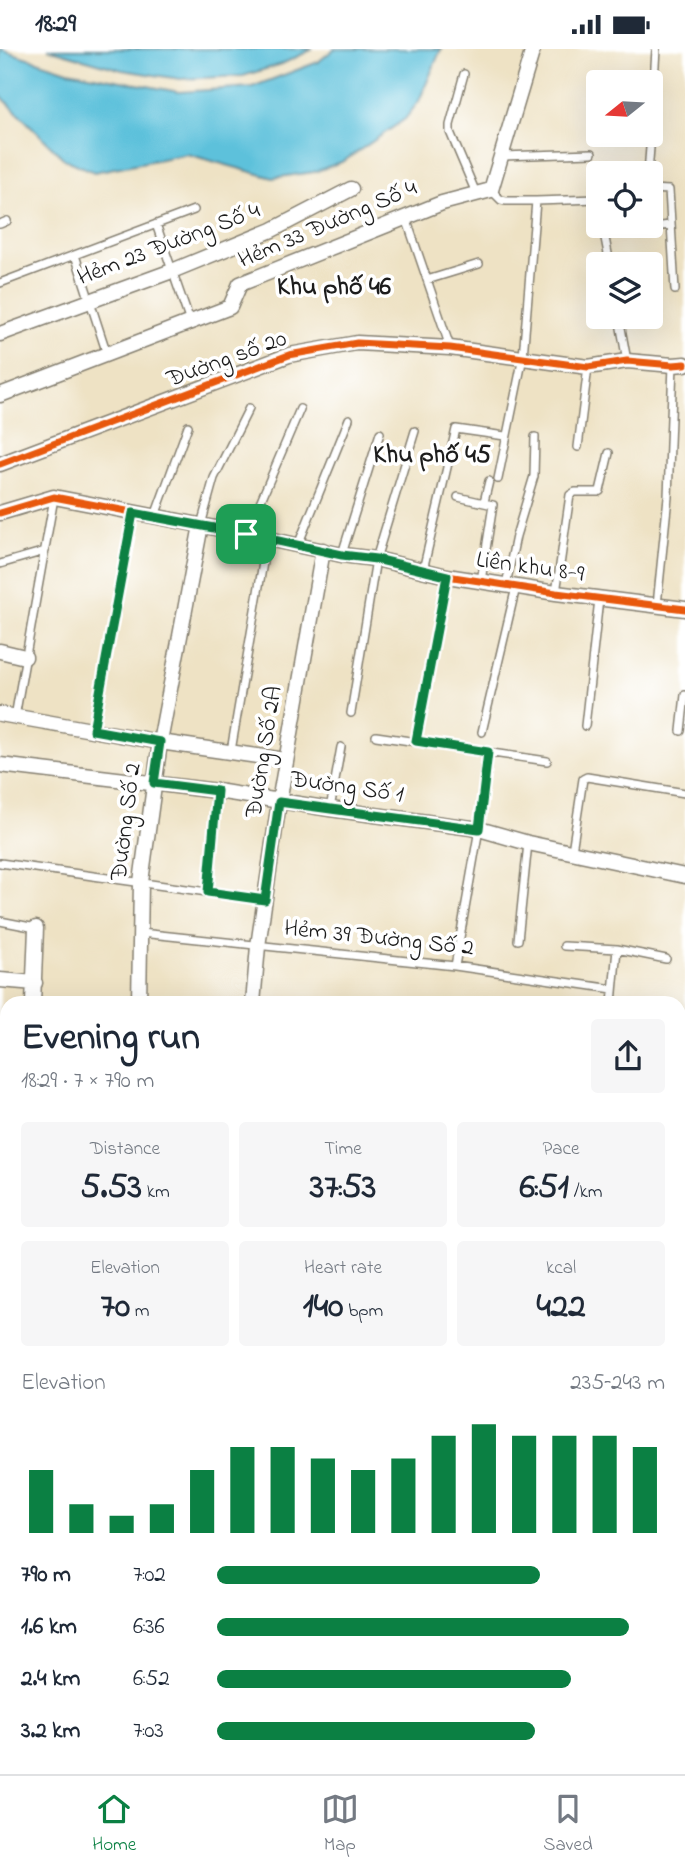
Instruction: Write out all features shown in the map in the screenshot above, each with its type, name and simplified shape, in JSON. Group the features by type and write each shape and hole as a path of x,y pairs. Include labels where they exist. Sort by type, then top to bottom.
{"street":[{"path":"491,190 533,49"},
{"name":"Hẻm 23 Đường Số 4","path":"0,334 172,271 272,230 351,188"},
{"name":"Hẻm 33 Đường Số 4","path":"0,395 230,307 240,284 442,203 491,190"},
{"name":"Đường số 20","path":"0,464 289,355 356,343 450,348 588,367 627,362 679,365"},
{"name":"Liên khu 8-9","path":"0,513 54,497 342,555 376,559 447,576 685,609"},
{"name":"Đường Số 2","path":"144,996 140,933 141,883 160,742 201,525"},
{"name":"Đường Số 2A","path":"254,996 258,946 285,760 323,551"},
{"path":"0,651 25,657"},
{"path":"7,715 160,742 285,760"},
{"name":"Đường Số 1","path":"0,765 217,791 330,810 479,829 528,843 685,876"},
{"path":"34,996 36,928"},
{"path":"0,980 35,983"}],"lane":[{"path":"655,70 656,49"},
{"path":"464,74 450,132 476,194"},
{"path":"501,156 592,153"},
{"path":"491,190 501,200 506,201 586,199"},
{"path":"663,190 668,190 675,290"},
{"path":"498,479 523,357 536,201"},
{"path":"0,283 194,210"},
{"path":"406,218 450,348"},
{"path":"156,224 190,322"},
{"path":"663,226 670,225"},
{"path":"75,255 107,353"},
{"path":"427,280 479,264"},
{"path":"621,329 627,362"},
{"path":"657,605 679,365"},
{"path":"578,447 588,367"},
{"path":"201,525 214,478 249,408"},
{"path":"246,534 300,409"},
{"path":"298,546 349,419"},
{"path":"155,516 188,426"},
{"path":"423,571 456,429 505,436"},
{"path":"351,713 376,559 415,431"},
{"path":"342,555 380,433"},
{"path":"482,731 511,586 516,536 534,476 535,437"},
{"path":"556,593 570,495 575,492 600,491 609,453"},
{"path":"484,502 489,481"},
{"path":"7,715 25,657 54,497"},
{"path":"458,497 494,505 481,581"},
{"path":"93,730 133,513"},
{"path":"231,751 267,538"},
{"path":"0,564 45,551"},
{"path":"416,741 447,576"},
{"path":"584,726 599,598"},
{"path":"681,731 685,695"},
{"path":"376,736 547,761"},
{"path":"330,810 341,747"},
{"path":"455,966 479,829 488,752"},
{"path":"572,852 583,779 685,793"},
{"path":"208,892 217,791"},
{"path":"518,940 528,843"},
{"path":"0,863 265,900"},
{"path":"0,921 36,928"},
{"name":"Hẻm 39 Đường Số 2","path":"140,933 455,966 613,989"},
{"path":"564,946 617,949 666,959"},
{"path":"612,996 617,949"}],"water":[{"path":"0,49 68,71 179,92 252,87 318,62 334,49 441,49 419,101 405,119 344,161 314,172 273,178 187,154 94,172 64,159 0,95"},
{"path":"48,49 313,49 282,64 243,76 180,79 122,70"}],"cycle path":[{"path":"0,464 289,355 357,343 450,348 588,367 627,361 685,364"},
{"path":"0,513 54,497 342,555 376,559 447,576 685,609"}],"district":[{"name":"Khu phố 46","path":"334,288"},
{"name":"Khu phố 45","path":"432,456"}],"route":[{"path":"133,513 246,534 342,555 376,559 447,576 416,741 488,752 479,829 279,802 265,900 208,892 217,791 154,783 160,742 93,730 133,513"}]}
